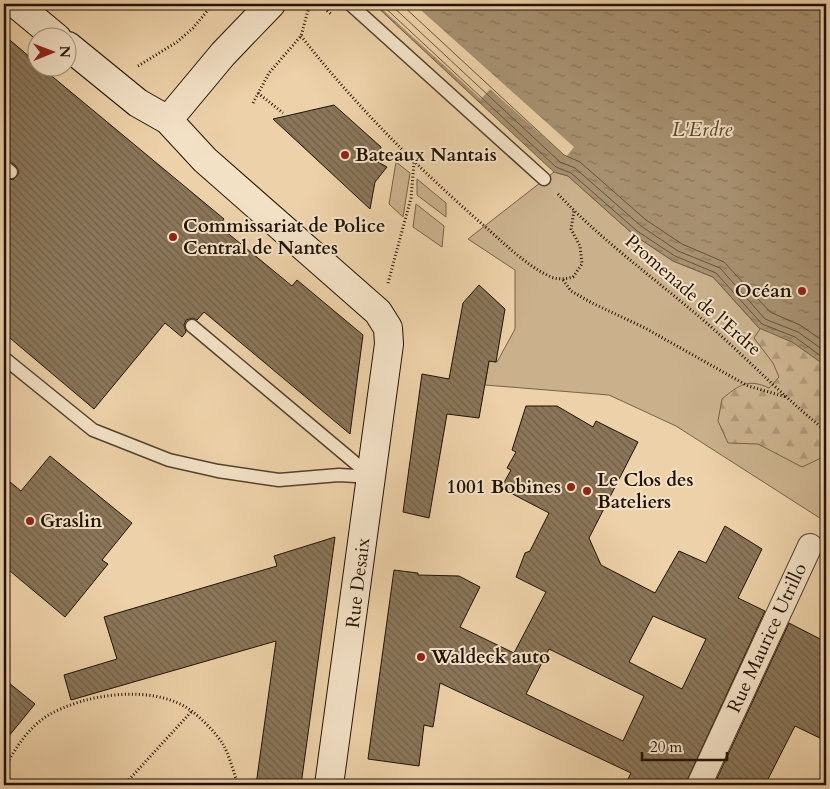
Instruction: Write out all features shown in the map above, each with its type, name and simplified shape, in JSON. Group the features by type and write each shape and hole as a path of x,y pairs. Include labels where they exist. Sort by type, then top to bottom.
{"street":[{"path":"16,4 46,28"},
{"path":"168,120 223,54 271,4"},
{"path":"78,54 138,103 168,120 205,160 378,312"},
{"name":"Rue Desaix","path":"329,785 389,344 388,328 378,312"},
{"name":"Rue Maurice Utrillo","path":"699,785 810,546"}],"lane":[{"path":"350,4 544,179"},
{"path":"192,326 372,477"},
{"path":"4,358 93,430 169,460 218,471 279,480 339,475 372,477"}],"path":[{"path":"138,67 177,42 193,28 212,4"},
{"path":"318,4 333,16"},
{"path":"253,103 269,73 301,36 309,7"},
{"path":"301,36 336,81 414,162 520,256 552,277 563,280 573,277 582,264 580,246 570,230 574,211"},
{"path":"258,93 283,113"},
{"path":"378,312 403,234 411,198 414,162"},
{"name":"Promenade de l'Erdre","path":"544,179 574,211 735,348 787,398 826,431"},
{"path":"563,280 571,290 592,303 645,328 748,386 787,398"},
{"path":"4,769 20,740 47,716 80,703 118,694 156,695 192,711 224,745 238,785"},
{"path":"124,785 192,711"}],"green space":[{"path":"396,162 410,173 403,217 389,204"},
{"path":"554,172 568,176 634,235 673,261 713,277 759,328 792,342 826,366 826,522 676,426 609,395 485,385 489,361 497,362 515,329 515,270 468,239"},
{"path":"417,179 446,203 446,217 417,195"},
{"path":"416,204 444,226 442,247 413,227"},
{"path":"765,321 826,352 826,453 823,457 802,467 758,444 728,443 718,421 722,399 734,390 749,383 769,388 779,377 773,363 754,338"}],"water":[{"name":"L'Erdre","path":"374,4 826,4 826,366 792,342 759,328 713,277 673,261 634,235 568,176 554,172"}],"pier":[{"path":"385,4 414,4 574,147 566,157 490,89 481,99 381,8"}],"building":[{"name":"Commissariat de Police Central de Nantes","path":"4,35 28,55 28,78 54,78 224,219 219,226 292,286 297,280 363,335 350,434 204,312 197,320 193,318 186,320 184,325 186,332 182,337 165,323 94,409 4,333 4,176 13,180 19,173 16,166 4,158"},
{"name":"Bateaux Nantais","path":"334,105 381,147 378,162 387,167 375,182 370,209 273,119"},
{"path":"479,285 505,309 496,362 489,361 479,418 447,414 429,518 403,512 422,374 449,379 463,303"},
{"path":"526,406 557,406 593,427 596,421 638,442 589,538 601,565 655,593 679,551 706,563 725,526 762,549 738,598 765,611 685,785 625,785 631,773 440,683 433,727 424,725 419,766 368,759 394,570 418,573 418,575 459,576 480,587 460,627 514,653 546,592 516,577 525,553 530,551 549,513 501,488 511,470 507,468 516,452 512,450","holes":["653,616 706,639 682,689 629,662","549,649 644,696 623,741 526,694"]},
{"path":"50,456 132,523 102,560 108,564 65,617 4,566 4,477 21,491"},
{"path":"335,537 301,785 256,785 276,641 71,700 64,675 117,659 104,617 277,566 274,556"},
{"path":"789,623 826,642 826,741 795,726 765,785 714,785"},
{"path":"4,679 35,704 4,742"}],"place":[{"name":"Bateaux Nantais","path":"345,155"},
{"name":"Commissariat de Police Central de Nantes","path":"173,237"},
{"name":"Océan","path":"802,291"},
{"name":"1001 Bobines","path":"571,487"},
{"name":"Le Clos des Bateliers","path":"587,491"},
{"name":"Graslin","path":"30,521"},
{"name":"Waldeck auto","path":"421,657"}]}
